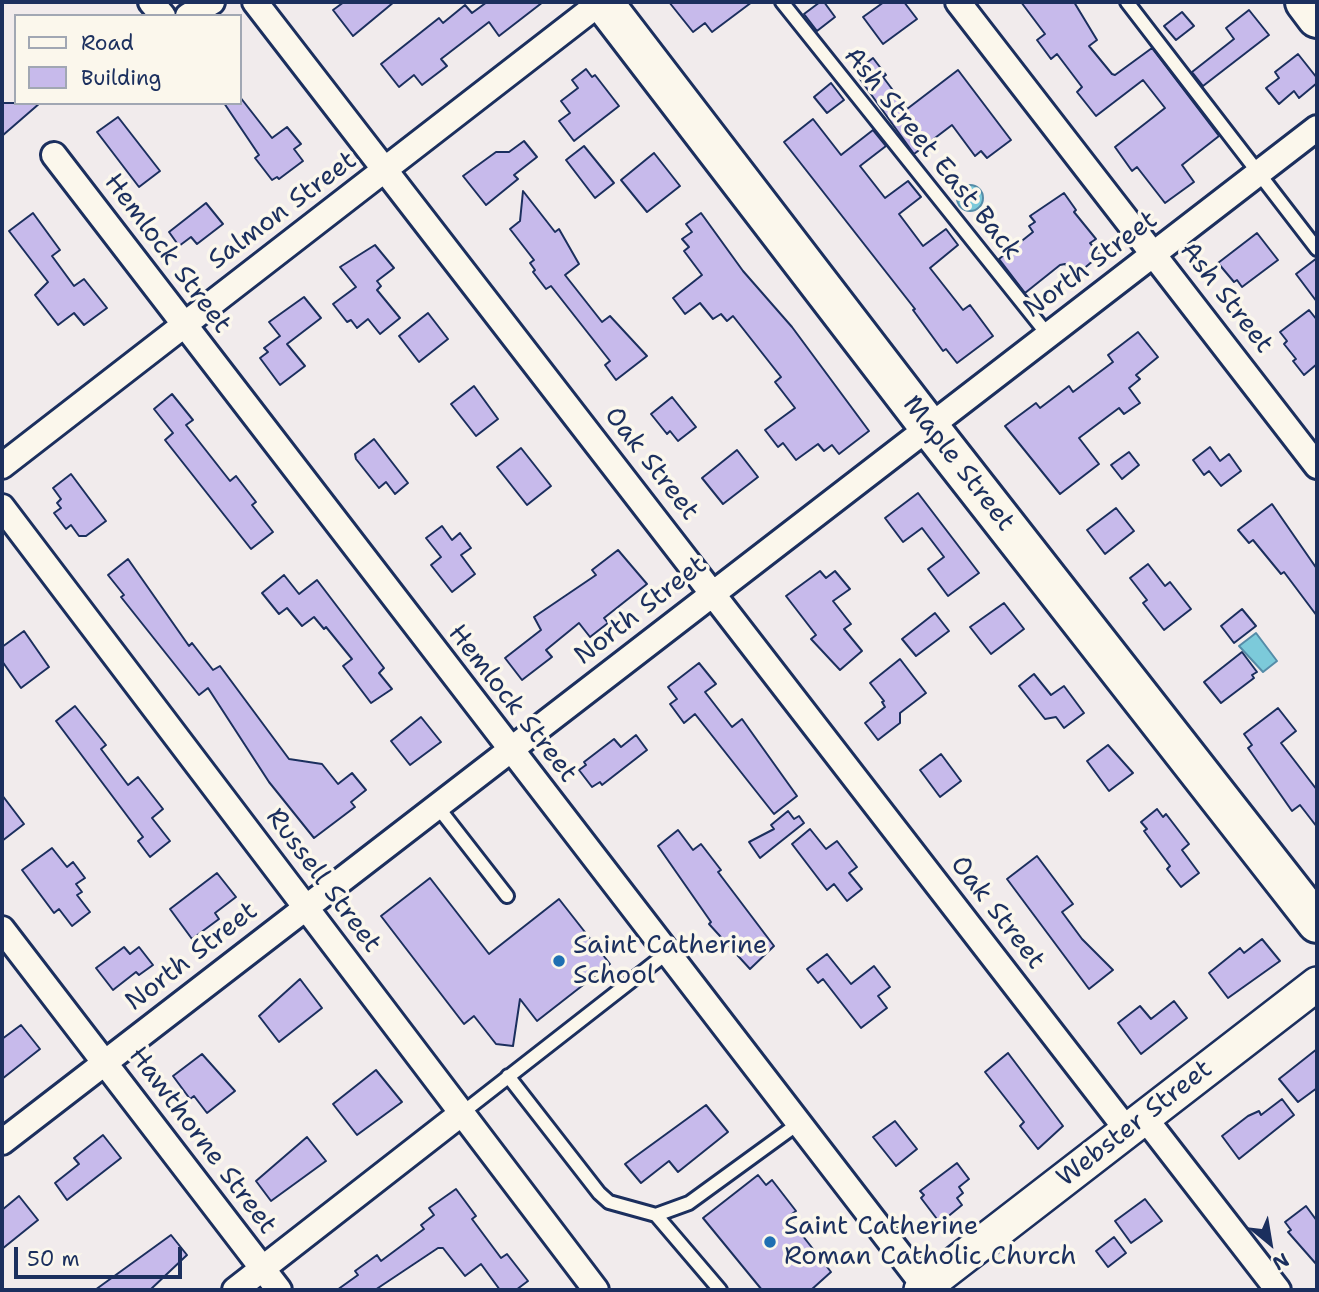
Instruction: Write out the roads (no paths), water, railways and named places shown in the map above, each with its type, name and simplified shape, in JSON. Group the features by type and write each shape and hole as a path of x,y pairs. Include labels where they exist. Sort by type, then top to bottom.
{"main road":[{"name":"Maple Street","path":"602,2 929,427 1317,923"},
{"path":"1305,2 1317,18"}],"street":[{"path":"191,14 212,2"},
{"name":"Oak Street","path":"255,2 713,593 1135,1124 1278,1290"},
{"name":"Salmon Street","path":"2,466 602,2"},
{"name":"Ash Street","path":"958,2 1317,466"},
{"name":"North Street","path":"2,1142 1317,128"},
{"name":"Hemlock Street","path":"54,155 799,1123 923,1289"},
{"name":"Russell Street","path":"2,507 596,1290"},
{"name":"Hawthorne Street","path":"2,929 279,1290"},
{"name":"Webster Street","path":"923,1289 1317,984"},
{"path":"235,1290 462,1113"}],"lane":[{"name":"Ash Street East Back","path":"782,2 1048,335"},
{"path":"1127,2 1317,249"},
{"path":"437,806 507,895"},
{"path":"462,1113 667,953"},
{"path":"508,1076 599,1193 609,1202 656,1215 720,1290"},
{"path":"656,1215 689,1203 799,1123"}],"water":[{"path":"970,185 979,189 983,198 979,207 970,211 961,207 957,198 961,189"},
{"path":"1256,633 1277,661 1263,672 1239,646"}],"place":[{"name":"Saint Catherine School","path":"559,961"},
{"name":"Saint Catherine Roman Catholic Church","path":"770,1242"}]}
